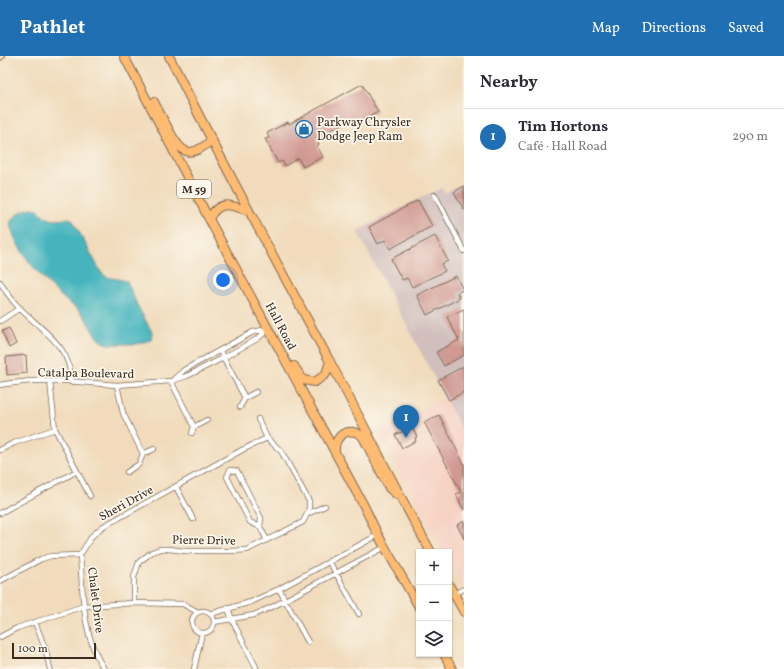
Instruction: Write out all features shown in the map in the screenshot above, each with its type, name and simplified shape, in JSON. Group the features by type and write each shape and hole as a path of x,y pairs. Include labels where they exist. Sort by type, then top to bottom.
{"highway":[{"name":"Hall Road","path":"124,56 209,219 335,451 378,535 416,603"},
{"path":"169,56 249,211 429,549"},
{"path":"138,84 150,94 176,142 183,151 196,151 204,147 212,140"},
{"path":"209,219 216,209 221,206 230,205 249,211"},
{"path":"269,329 303,380 315,382 320,379 326,374 330,361"},
{"path":"335,451 337,440 342,434 349,431 360,434 363,437 389,488 400,496"},
{"path":"452,590 464,612"},
{"path":"446,657 452,669"}],"street":[{"path":"434,195 464,251"},
{"path":"0,282 14,302 51,337 61,349 68,360 71,371 71,382"},
{"path":"0,321 20,308"},
{"path":"194,427 171,381 184,370 253,332 269,329"},
{"name":"Catalpa Boulevard","path":"0,385 31,381 117,385 171,381 187,376 224,358 257,339 269,329"},
{"path":"220,350 245,398"},
{"path":"50,381 55,429 90,496"},
{"path":"117,385 123,413 143,454 140,464 127,472"},
{"path":"240,407 245,398 256,392"},
{"path":"258,419 267,438 281,451 308,501 309,508 307,514"},
{"path":"192,433 194,427 207,420"},
{"path":"0,450 14,443 55,429"},
{"name":"Sheri Drive","path":"80,555 92,536 102,526 267,438"},
{"path":"143,454 154,449"},
{"path":"260,527 250,522 226,477 230,470 237,471 261,518 260,527 267,540"},
{"path":"0,513 77,471"},
{"path":"176,487 193,519"},
{"name":"Pierre Drive","path":"134,603 134,577 139,562 152,552 160,549 232,552 247,550 303,522 307,514 325,506"},
{"path":"210,614 251,602 279,589 378,535"},
{"path":"214,622 254,615 385,547"},
{"path":"0,581 41,559 51,556 80,555"},
{"name":"Chalet Drive","path":"80,555 84,606 92,644 98,660 104,669"},
{"path":"329,561 359,614"},
{"path":"279,589 308,642"},
{"path":"454,594 464,589"},
{"path":"0,637 17,628 84,606 134,603 183,604 198,612"},
{"path":"228,608 232,620 256,667"},
{"path":"203,610 210,614 213,617 214,622 212,628 207,632 202,633 196,631 192,621 193,615 203,610"},
{"path":"35,622 46,651 50,669"},
{"path":"194,668 202,633"}],"shaded area":[{"path":"464,183 464,434 357,231 428,194 442,188 445,193"},
{"path":"445,398 464,434 464,590 452,568 452,549 442,549 379,433"}],"water":[{"path":"32,208 37,209 49,219 72,219 102,274 107,277 127,281 138,307 152,332 151,340 136,344 103,343 93,332 81,312 45,281 24,254 13,234 10,224 13,218 19,213"}],"building":[{"name":"Parkway Chrysler Dodge Jeep Ram","path":"362,84 378,112 354,125 351,119 316,138 319,144 317,146 323,157 303,167 298,158 285,166 282,161 278,163 265,139 269,138 267,133 288,122 289,124"},
{"path":"464,186 464,210 454,192"},
{"path":"418,200 432,226 390,249 385,240 378,244 369,227"},
{"path":"435,236 448,261 441,264 445,271 412,287 407,278 402,280 391,259"},
{"path":"456,276 463,290 457,293 460,298 427,315 417,295"},
{"path":"464,309 464,355 444,366 436,352 459,340 447,317"},
{"path":"9,328 16,344 9,348 2,331"},
{"path":"26,355 27,373 7,375 6,357"},
{"path":"464,366 464,392 449,400 438,380"},
{"path":"439,415 464,464 464,510 456,494 461,492 424,422"},
{"path":"412,427 417,437 415,438 416,441 402,448 395,435"},
{"path":"464,521 464,539 457,525"}],"place":[{"name":"Parkway Chrysler Dodge Jeep Ram","path":"304,129"},
{"name":"Tim Hortons","path":"406,438"}]}
